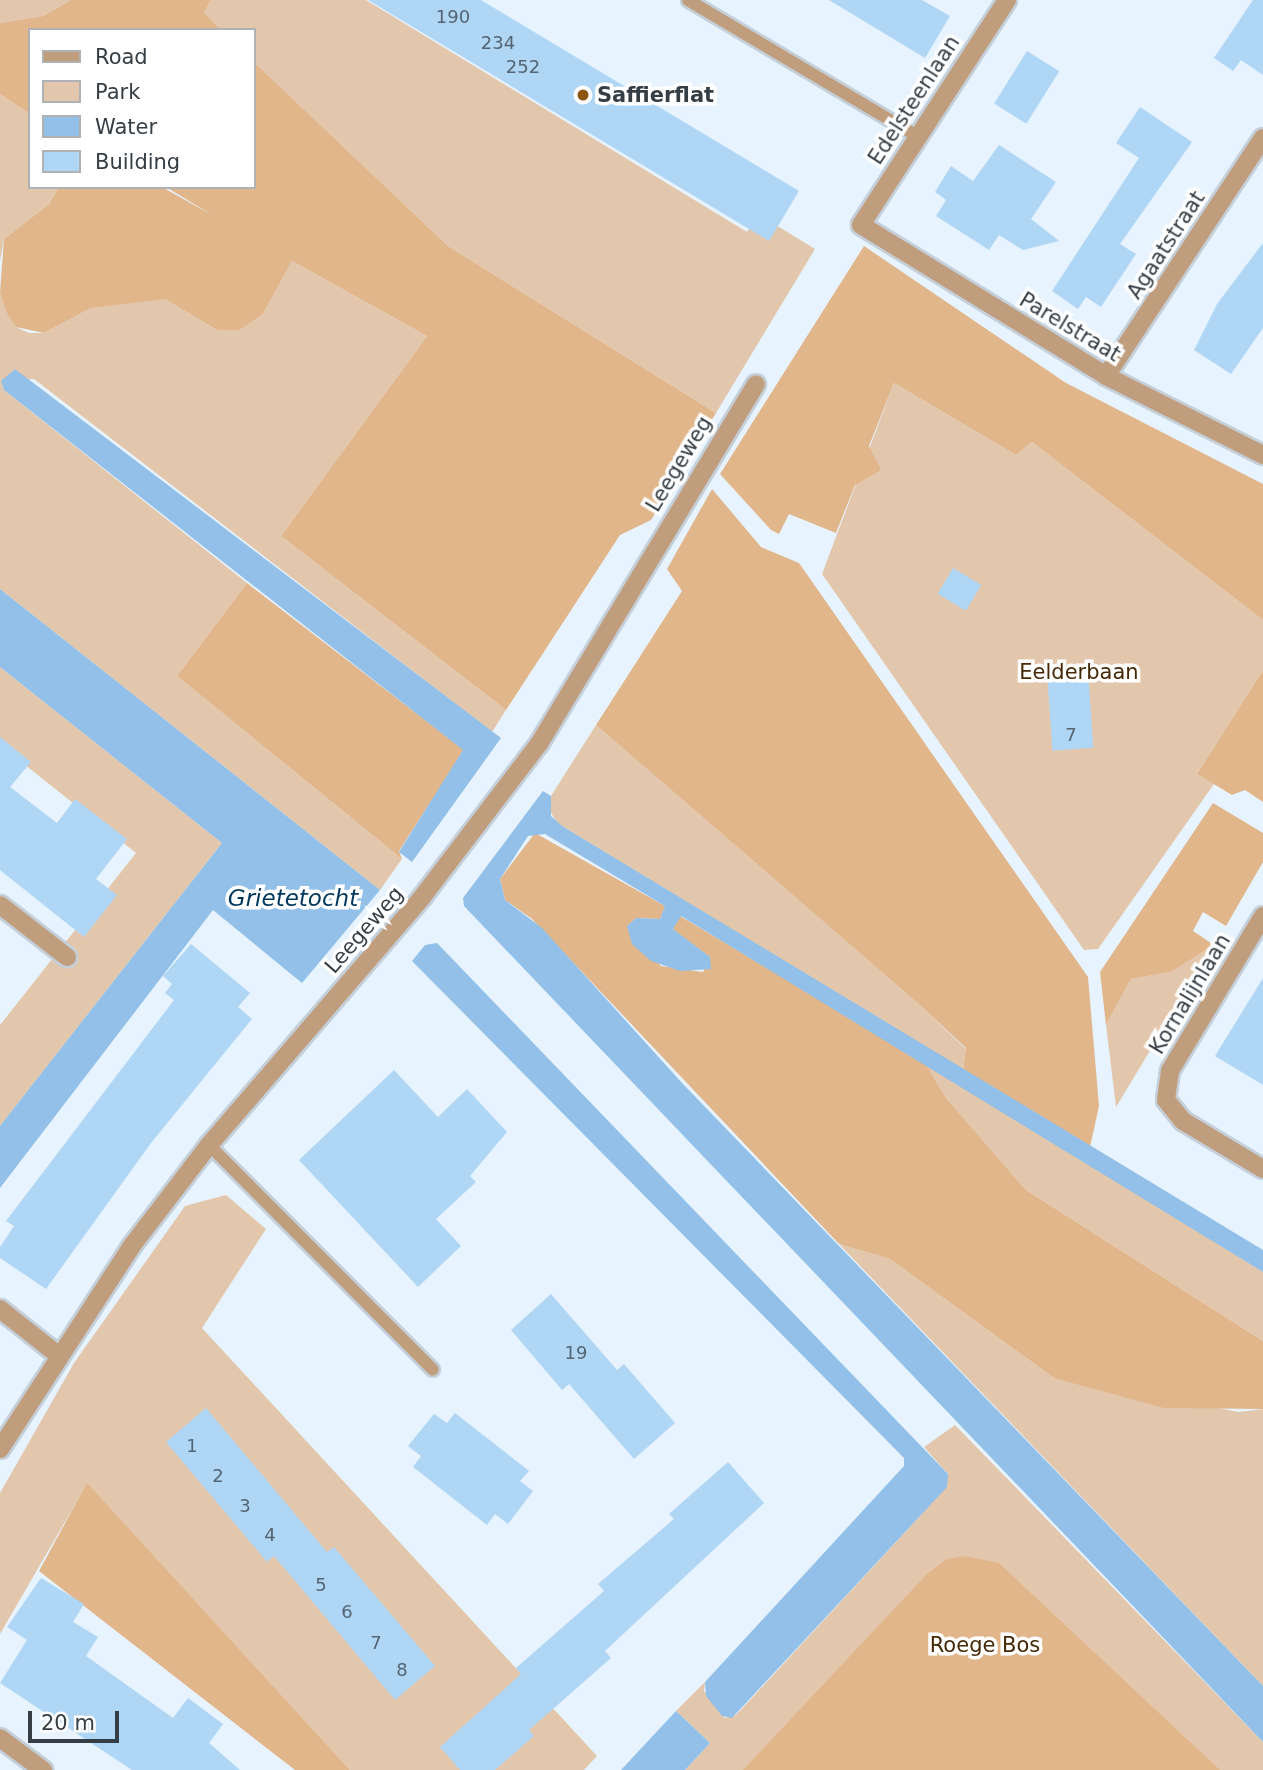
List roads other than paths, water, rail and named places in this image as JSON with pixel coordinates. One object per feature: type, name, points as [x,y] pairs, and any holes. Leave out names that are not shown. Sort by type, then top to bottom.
[{"type":"street","name":"Edelsteenlaan","points":[[861,225],[1007,0]]},
{"type":"street","name":"Agaatstraat","points":[[1107,376],[1263,138]]},
{"type":"street","name":"Parelstraat","points":[[861,225],[1107,376],[1263,456]]},
{"type":"street","name":"Leegeweg","points":[[0,1449],[58,1355],[209,1145],[423,896],[540,744],[756,384]]},
{"type":"street","points":[[0,905],[67,957]]},
{"type":"street","name":"Kornalijnlaan","points":[[1263,916],[1170,1071],[1166,1100],[1183,1121],[1263,1169]]},
{"type":"street","points":[[0,1309],[58,1355]]},
{"type":"street","points":[[0,1738],[43,1770]]},
{"type":"lane","points":[[688,0],[917,136]]},
{"type":"lane","points":[[209,1145],[433,1370]]},
{"type":"water","points":[[15,369],[501,738],[412,862],[399,852],[463,750],[4,390],[1,381]]},
{"type":"water","name":"Grietetocht","points":[[0,589],[380,890],[302,983],[213,910],[0,1188],[0,1126],[222,843],[0,667]]},
{"type":"water","points":[[543,791],[551,796],[551,816],[562,826],[1263,1250],[1263,1272],[681,916],[673,929],[710,957],[711,969],[680,971],[651,961],[632,944],[627,926],[636,918],[660,919],[665,906],[545,834],[528,836],[500,879],[505,900],[542,928],[682,1083],[1263,1686],[1263,1742],[464,906],[463,898]]},
{"type":"water","points":[[437,943],[948,1474],[947,1487],[732,1718],[722,1716],[706,1696],[705,1682],[904,1466],[904,1458],[412,961],[425,945]]},
{"type":"water","points":[[676,1711],[710,1743],[685,1770],[621,1770]]},
{"type":"place","name":"Saffierflat","points":[[583,95]]},
{"type":"park label","name":"Eelderbaan","points":[[1079,672]]},
{"type":"park label","name":"Roege Bos","points":[[985,1645]]}]
